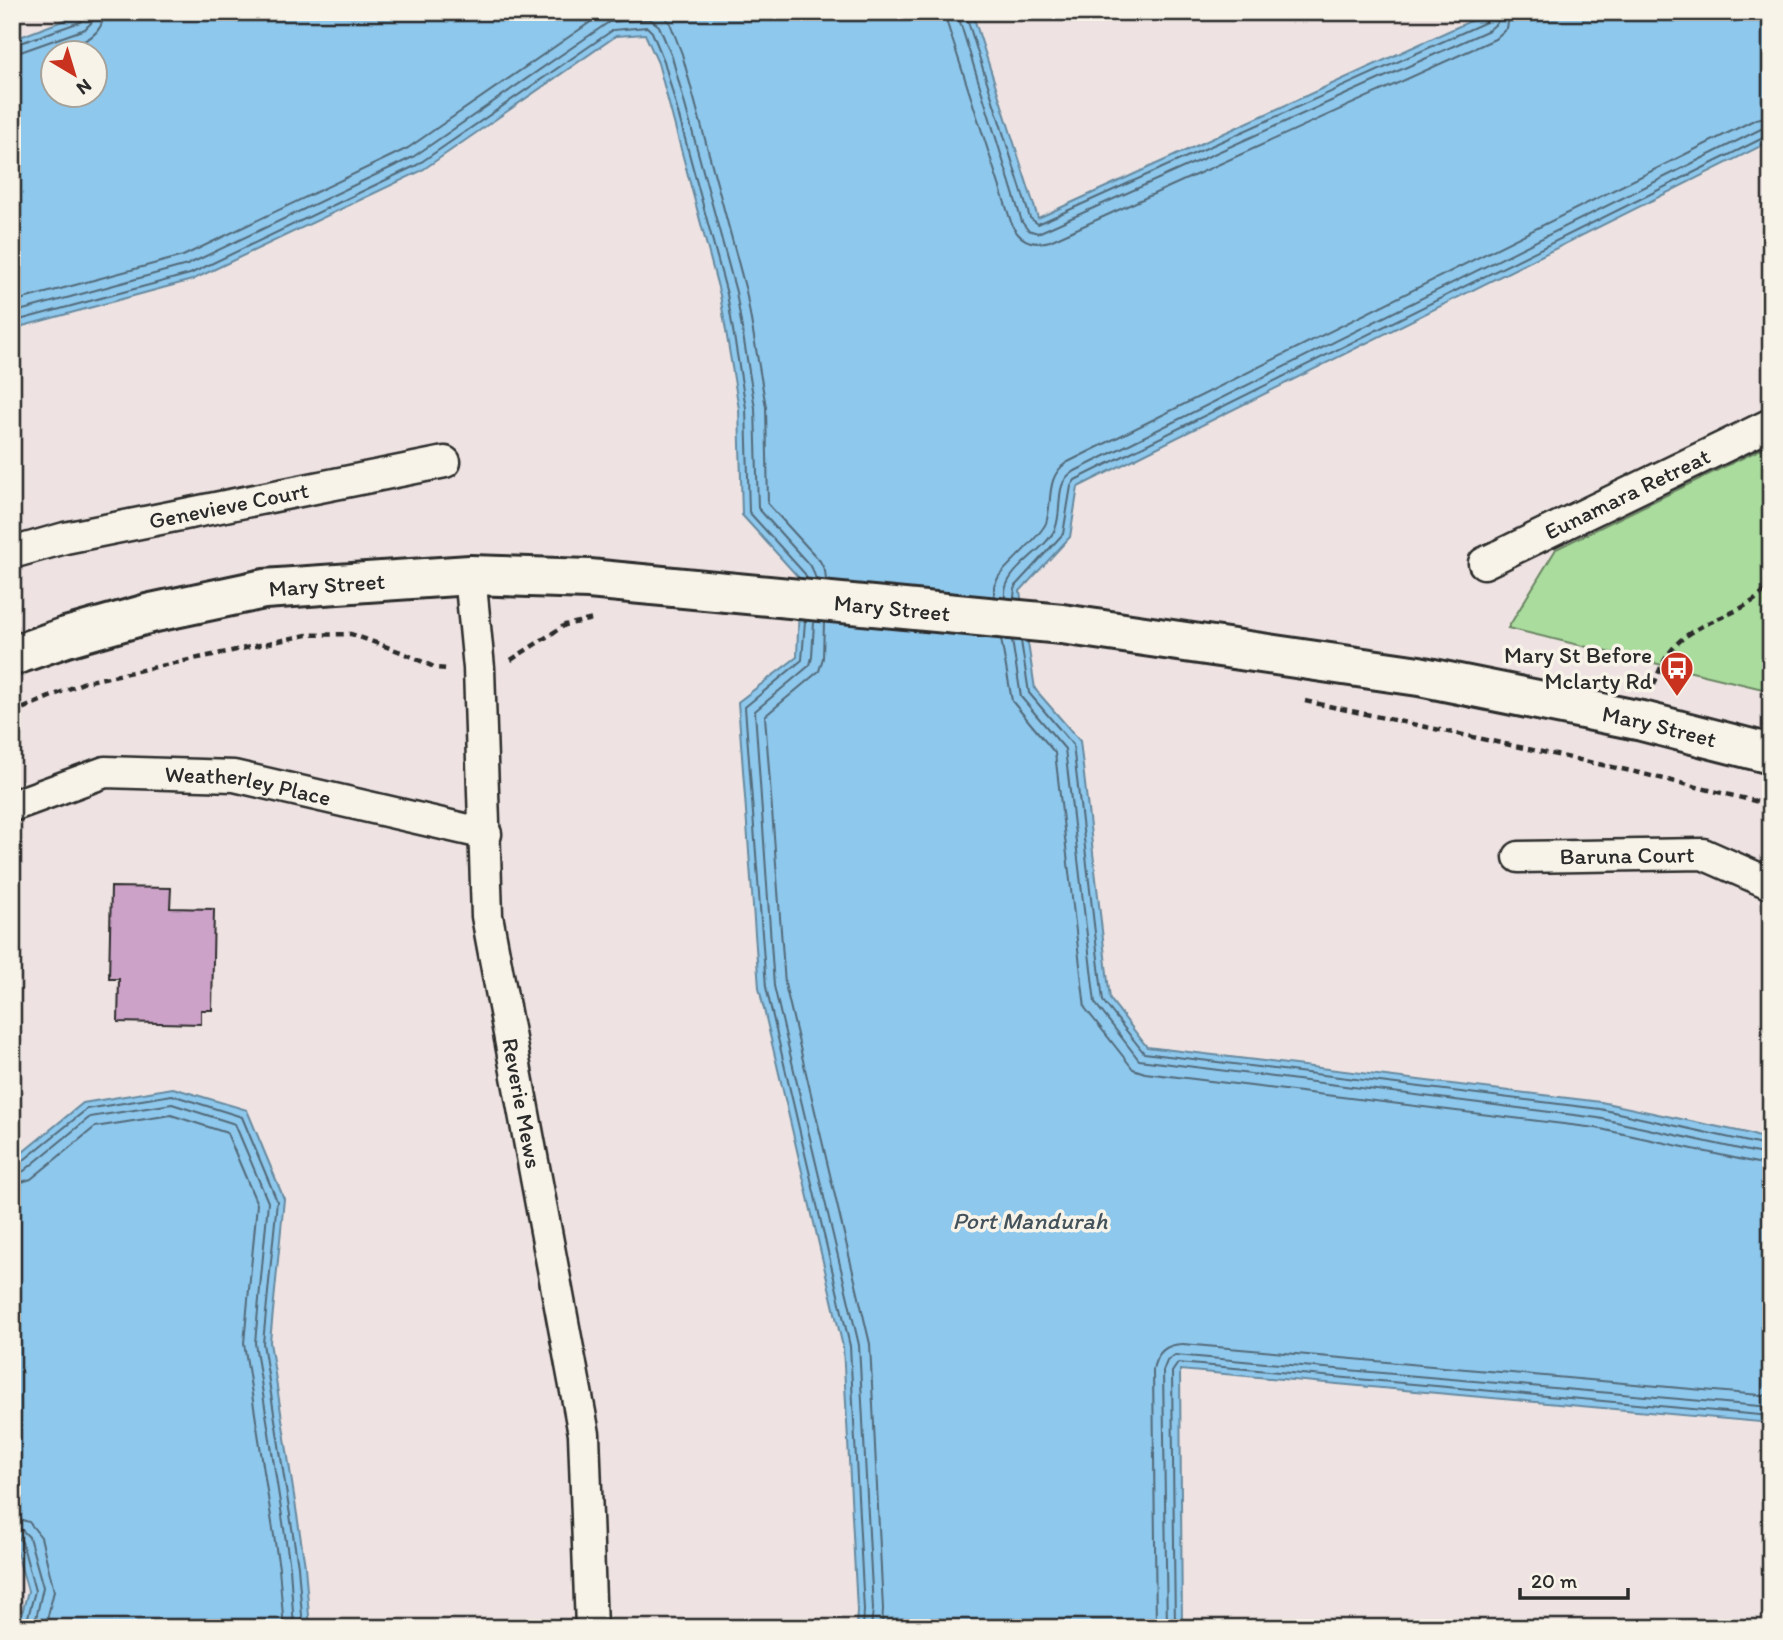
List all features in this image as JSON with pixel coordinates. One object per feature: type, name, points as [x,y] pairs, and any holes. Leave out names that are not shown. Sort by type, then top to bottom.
[{"type":"street","name":"Eunamara Retreat","points":[[1484,563],[1771,424]]},
{"type":"street","name":"Genevieve Court","points":[[12,553],[65,538],[445,461]]},
{"type":"street","name":"Mary Street","points":[[12,656],[66,637],[151,613],[264,589],[470,575],[589,579],[1062,624],[1419,676],[1642,721],[1771,754]]},
{"type":"street","name":"Reverie Mews","points":[[470,575],[479,668],[487,916],[584,1434],[591,1628]]},
{"type":"street","name":"Weatherley Place","points":[[12,806],[105,772],[234,776],[485,834]]},
{"type":"street","name":"Baruna Court","points":[[1519,857],[1703,853],[1771,884]]},
{"type":"path","points":[[1631,771],[1642,721],[1662,662],[1683,639],[1745,608],[1771,584]]},
{"type":"path","points":[[12,713],[85,682],[307,635],[351,634],[436,668],[496,667],[522,655],[565,625],[606,617]]},
{"type":"path","points":[[1303,700],[1631,771],[1771,805]]},
{"type":"green space","points":[[1771,444],[1771,691],[1508,628],[1556,549]]},
{"type":"water","name":"Port Mandurah","points":[[86,12],[972,12],[1038,218],[1490,12],[1771,12],[1771,141],[1078,487],[1070,537],[1020,591],[1035,689],[1080,741],[1110,999],[1147,1047],[1601,1102],[1747,1133],[1771,1141],[1771,1423],[1180,1370],[1182,1628],[856,1628],[843,1347],[759,988],[738,702],[797,657],[800,579],[742,515],[739,409],[720,295],[658,63],[645,34],[616,36],[421,171],[192,280],[12,329],[12,40]]},
{"type":"water","points":[[173,1088],[247,1110],[284,1199],[270,1342],[305,1566],[310,1628],[18,1628],[28,1591],[12,1536],[12,1161],[83,1103]]},
{"type":"building","points":[[111,887],[171,888],[170,908],[214,909],[212,1010],[201,1010],[201,1024],[118,1022],[119,979],[109,979]]},
{"type":"place","name":"Mary St Before Mclarty Rd","points":[[1677,698]]}]
